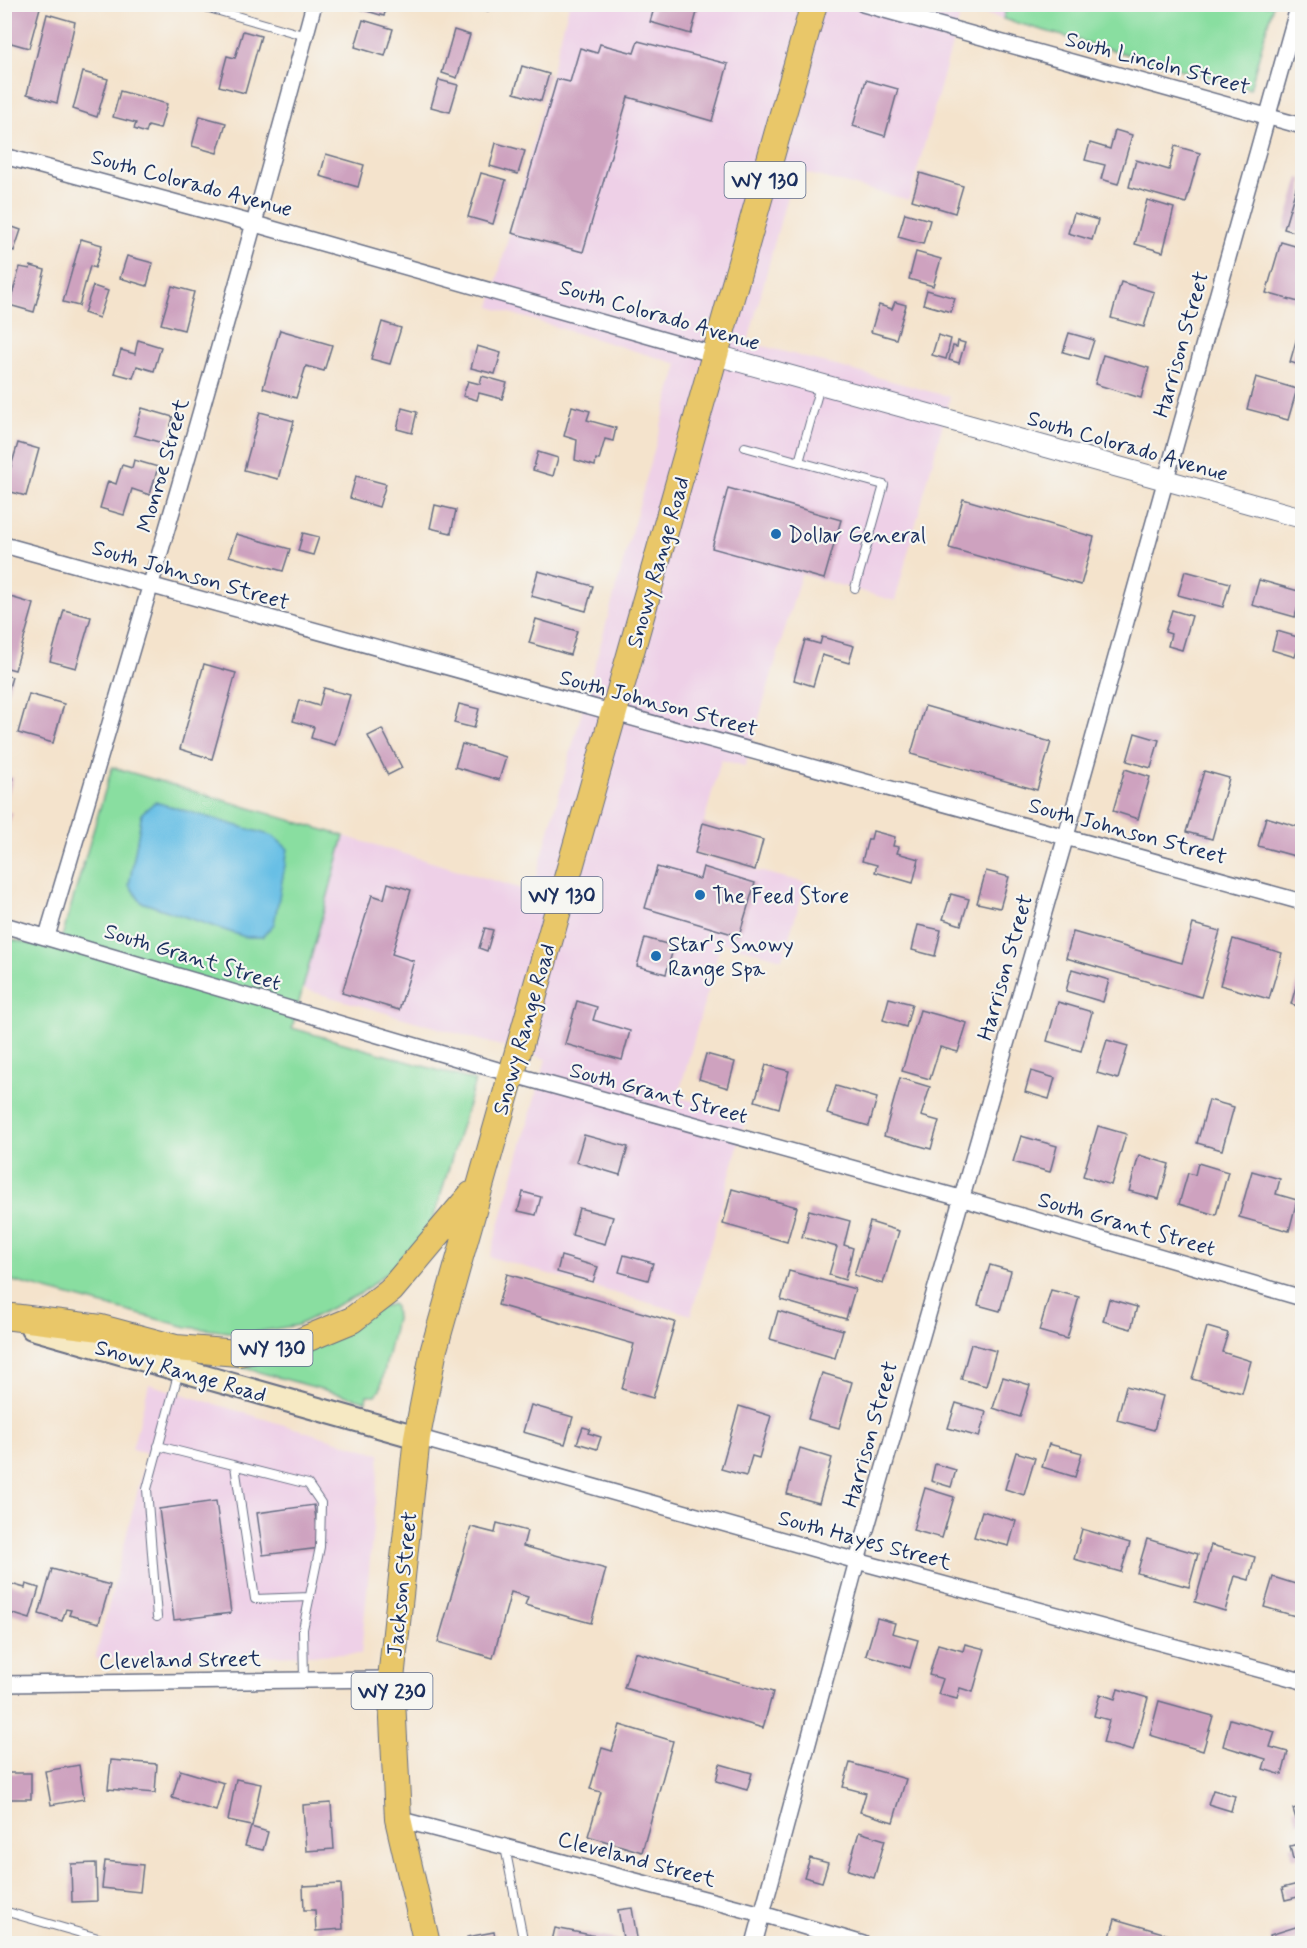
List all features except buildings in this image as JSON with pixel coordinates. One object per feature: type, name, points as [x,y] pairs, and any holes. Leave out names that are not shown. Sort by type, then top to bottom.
[{"type":"main road","name":"Snowy Range Road","points":[[4,1318],[417,1437],[434,1349],[479,1185],[814,4]]},
{"type":"main road","name":"WY 130","points":[[4,1318],[102,1328],[176,1348],[238,1353],[294,1344],[352,1320],[391,1290],[479,1185]]},
{"type":"main road","name":"Jackson Street","points":[[417,1437],[391,1679],[398,1819],[427,1944]]},
{"type":"street","name":"Monroe Street","points":[[47,936],[151,587],[255,224],[314,4]]},
{"type":"street","name":"South Lincoln Street","points":[[863,4],[1302,126]]},
{"type":"street","name":"Harrison Street","points":[[754,1944],[857,1561],[1066,836],[1164,480],[1270,116],[1299,4]]},
{"type":"street","name":"South Colorado Avenue","points":[[4,156],[255,224],[1302,518]]},
{"type":"street","name":"South Johnson Street","points":[[4,545],[1302,902]]},
{"type":"street","name":"South Grant Street","points":[[4,925],[511,1074],[960,1198],[1302,1298]]},
{"type":"street","name":"South Hayes Street","points":[[417,1437],[857,1561],[1302,1681]]},
{"type":"street","name":"Cleveland Street","points":[[4,1684],[391,1679]]},
{"type":"street","name":"Cleveland Street","points":[[398,1819],[762,1914],[863,1944]]},
{"type":"lane","points":[[195,4],[306,36]]},
{"type":"lane","points":[[799,462],[820,384]]},
{"type":"lane","points":[[744,447],[884,485],[855,588]]},
{"type":"lane","points":[[157,1617],[147,1489],[179,1370]]},
{"type":"lane","points":[[158,1446],[308,1484],[321,1503],[320,1547],[303,1629],[304,1680]]},
{"type":"lane","points":[[235,1466],[255,1599],[310,1597]]},
{"type":"lane","points":[[505,1847],[524,1944]]},
{"type":"lane","points":[[4,1911],[119,1944]]},
{"type":"shaded area","points":[[569,5],[1007,5],[1003,19],[962,8],[909,200],[794,170],[748,342],[950,397],[895,601],[801,574],[745,766],[721,760],[695,855],[806,883],[782,959],[721,942],[678,1097],[746,1117],[691,1315],[490,1257],[546,1059],[303,989],[344,836],[532,892],[678,364],[490,307]]},
{"type":"shaded area","points":[[149,1384],[380,1454],[361,1654],[95,1659],[147,1454],[132,1449]]},
{"type":"green space","points":[[1007,4],[1273,5],[1250,89],[1003,19]]},
{"type":"green space","points":[[112,767],[344,836],[292,1028],[475,1081],[431,1227],[412,1253],[361,1293],[298,1325],[245,1334],[187,1327],[5,1279],[4,938],[58,950]]},
{"type":"green space","points":[[392,1304],[395,1307],[396,1319],[380,1390],[376,1395],[367,1395],[366,1401],[225,1363]]},
{"type":"water","points":[[155,802],[273,836],[288,849],[274,924],[262,937],[245,937],[141,902],[129,885],[142,813]]},
{"type":"place","name":"Dollar General","points":[[776,534]]},
{"type":"place","name":"The Feed Store","points":[[700,895]]},
{"type":"place","name":"Star's Snowy Range Spa","points":[[656,956]]}]
